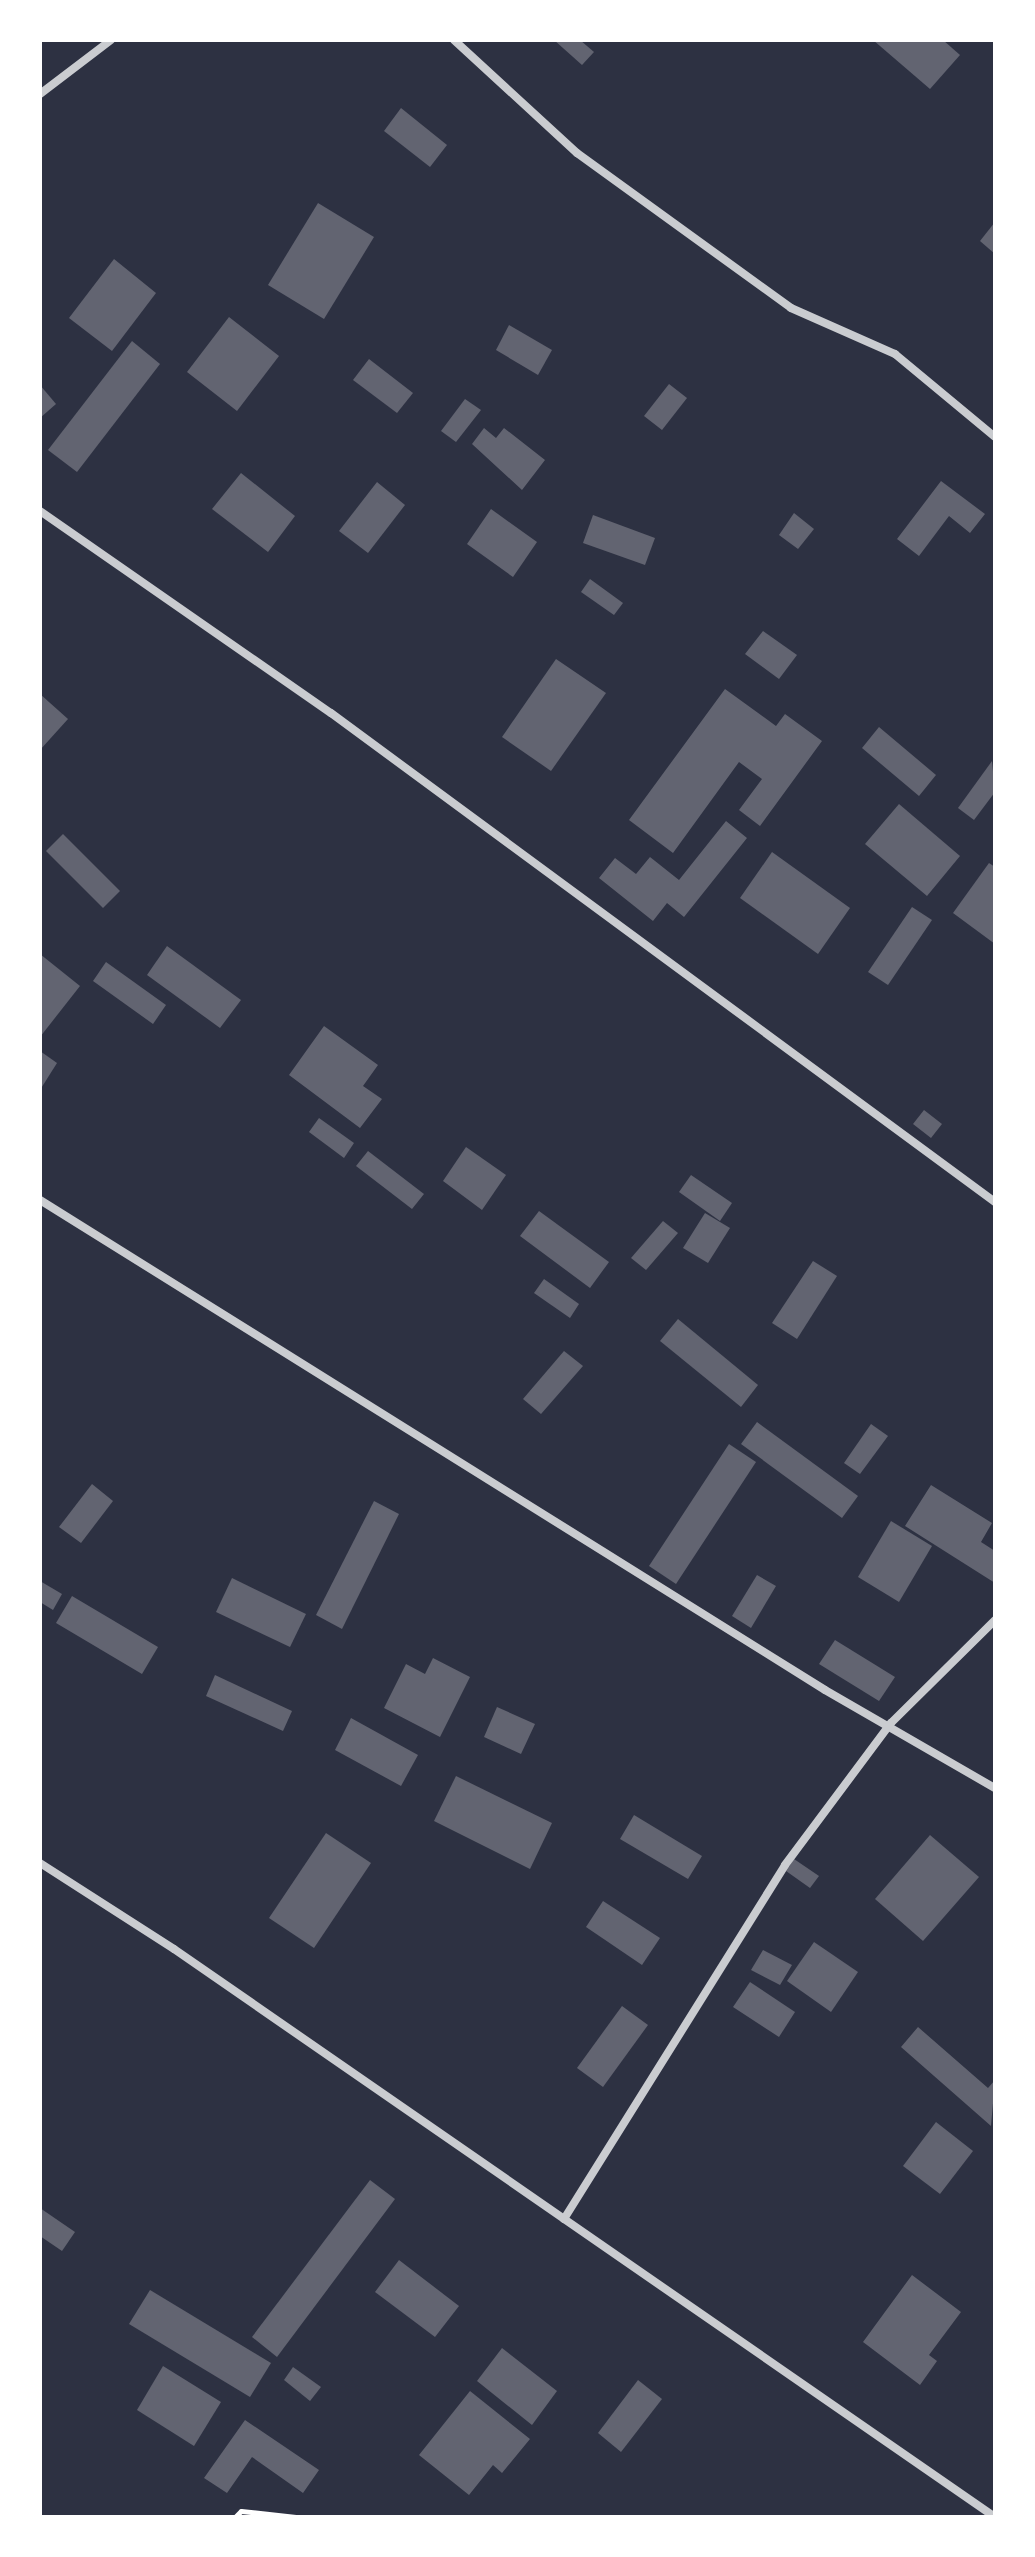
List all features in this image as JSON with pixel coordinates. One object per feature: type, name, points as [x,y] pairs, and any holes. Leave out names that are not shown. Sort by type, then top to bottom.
[{"type":"street","points":[[40,94],[111,40]]},
{"type":"street","points":[[454,40],[577,153],[791,308],[895,354],[995,437]]},
{"type":"street","points":[[40,511],[331,713],[995,1202]]},
{"type":"street","points":[[40,1200],[784,1666],[891,1723],[995,1788]]},
{"type":"street","points":[[564,2219],[785,1865],[891,1723],[995,1620]]},
{"type":"street","points":[[40,1863],[995,2517]]},
{"type":"path","points":[[235,2517],[241,2511],[296,2517]]},
{"type":"building","points":[[554,40],[580,40],[594,52],[582,65]]},
{"type":"building","points":[[873,40],[943,40],[960,55],[930,89]]},
{"type":"building","points":[[401,108],[447,145],[430,167],[384,131]]},
{"type":"building","points":[[318,203],[374,237],[324,319],[268,285]]},
{"type":"building","points":[[995,222],[995,254],[980,241]]},
{"type":"building","points":[[114,259],[156,293],[112,351],[69,318]]},
{"type":"building","points":[[229,317],[279,356],[237,411],[187,372]]},
{"type":"building","points":[[509,325],[552,350],[538,375],[496,350]]},
{"type":"building","points":[[132,341],[160,364],[77,472],[48,450]]},
{"type":"building","points":[[369,359],[413,393],[397,413],[353,380]]},
{"type":"building","points":[[669,384],[687,398],[662,430],[644,416]]},
{"type":"building","points":[[40,385],[56,404],[40,418]]},
{"type":"building","points":[[465,399],[481,410],[456,442],[441,431]]},
{"type":"building","points":[[484,428],[496,438],[504,428],[545,460],[522,490],[472,444]]},
{"type":"building","points":[[241,473],[295,516],[268,552],[212,509]]},
{"type":"building","points":[[941,481],[985,514],[970,533],[949,516],[919,556],[897,539]]},
{"type":"building","points":[[377,482],[405,505],[368,553],[339,531]]},
{"type":"building","points":[[491,509],[537,542],[513,577],[467,544]]},
{"type":"building","points":[[794,513],[814,529],[798,549],[779,535]]},
{"type":"building","points":[[593,515],[655,538],[645,565],[583,543]]},
{"type":"building","points":[[590,579],[623,603],[614,615],[581,592]]},
{"type":"building","points":[[763,631],[797,655],[779,679],[745,654]]},
{"type":"building","points":[[556,659],[606,693],[551,771],[502,737]]},
{"type":"building","points":[[725,689],[776,726],[785,714],[822,741],[760,826],[739,810],[762,779],[739,762],[673,853],[629,820]]},
{"type":"building","points":[[40,694],[68,719],[40,750]]},
{"type":"building","points":[[879,727],[936,775],[919,796],[862,748]]},
{"type":"building","points":[[992,761],[995,792],[974,820],[958,808]]},
{"type":"building","points":[[899,804],[960,856],[927,896],[865,844]]},
{"type":"building","points":[[726,821],[747,838],[684,917],[667,903],[653,921],[599,878],[615,858],[636,874],[650,857],[679,880]]},
{"type":"building","points":[[63,834],[120,891],[103,908],[46,851]]},
{"type":"building","points":[[772,852],[850,908],[818,954],[740,898]]},
{"type":"building","points":[[989,863],[995,867],[995,944],[953,913]]},
{"type":"building","points":[[912,907],[932,920],[888,985],[868,972]]},
{"type":"building","points":[[167,946],[241,1000],[220,1028],[147,975]]},
{"type":"building","points":[[40,954],[80,986],[40,1037]]},
{"type":"building","points":[[106,962],[166,1005],[153,1024],[93,981]]},
{"type":"building","points":[[324,1026],[378,1065],[363,1086],[382,1099],[360,1128],[289,1075]]},
{"type":"building","points":[[40,1051],[57,1063],[40,1090]]},
{"type":"building","points":[[924,1110],[942,1124],[931,1138],[913,1124]]},
{"type":"building","points":[[319,1118],[354,1143],[344,1158],[309,1132]]},
{"type":"building","points":[[466,1147],[506,1175],[482,1210],[443,1181]]},
{"type":"building","points":[[368,1151],[424,1194],[412,1209],[356,1166]]},
{"type":"building","points":[[691,1175],[732,1203],[720,1221],[679,1192]]},
{"type":"building","points":[[539,1211],[609,1262],[590,1288],[520,1236]]},
{"type":"building","points":[[705,1213],[730,1228],[708,1263],[683,1248]]},
{"type":"building","points":[[663,1221],[678,1233],[646,1270],[631,1258]]},
{"type":"building","points":[[813,1261],[837,1276],[797,1339],[772,1323]]},
{"type":"building","points":[[544,1279],[579,1304],[570,1318],[534,1293]]},
{"type":"building","points":[[678,1319],[758,1385],[741,1407],[660,1341]]},
{"type":"building","points":[[564,1351],[583,1366],[541,1414],[523,1399]]},
{"type":"building","points":[[757,1422],[858,1496],[842,1518],[741,1444]]},
{"type":"building","points":[[871,1424],[888,1436],[860,1474],[844,1463]]},
{"type":"building","points":[[729,1444],[756,1462],[676,1584],[649,1566]]},
{"type":"building","points":[[92,1484],[113,1501],[81,1543],[59,1527]]},
{"type":"building","points":[[931,1485],[992,1523],[981,1542],[995,1551],[995,1583],[905,1526]]},
{"type":"building","points":[[374,1501],[399,1514],[342,1629],[316,1615]]},
{"type":"building","points":[[891,1521],[932,1546],[899,1602],[858,1577]]},
{"type":"building","points":[[757,1575],[776,1586],[751,1628],[732,1616]]},
{"type":"building","points":[[232,1578],[306,1614],[290,1647],[216,1612]]},
{"type":"building","points":[[40,1581],[62,1594],[53,1610],[40,1602]]},
{"type":"building","points":[[72,1596],[158,1647],[142,1674],[56,1623]]},
{"type":"building","points":[[835,1640],[895,1677],[879,1701],[819,1664]]},
{"type":"building","points":[[433,1658],[470,1677],[440,1737],[384,1708],[406,1664],[425,1674]]},
{"type":"building","points":[[215,1675],[292,1711],[283,1731],[206,1696]]},
{"type":"building","points":[[497,1707],[535,1724],[521,1754],[484,1737]]},
{"type":"building","points":[[351,1718],[418,1755],[401,1786],[335,1750]]},
{"type":"building","points":[[456,1776],[552,1823],[530,1869],[434,1821]]},
{"type":"building","points":[[634,1815],[702,1856],[688,1879],[620,1839]]},
{"type":"building","points":[[326,1833],[371,1863],[314,1948],[269,1918]]},
{"type":"building","points":[[930,1835],[979,1877],[923,1941],[875,1899]]},
{"type":"building","points":[[794,1859],[819,1876],[810,1888],[786,1871]]},
{"type":"building","points":[[603,1901],[660,1938],[642,1965],[586,1927]]},
{"type":"building","points":[[814,1942],[858,1972],[831,2012],[787,1981]]},
{"type":"building","points":[[763,1950],[792,1965],[780,1985],[751,1970]]},
{"type":"building","points":[[750,1982],[795,2012],[779,2037],[733,2007]]},
{"type":"building","points":[[622,2006],[648,2025],[603,2087],[577,2068]]},
{"type":"building","points":[[918,2027],[988,2088],[995,2080],[991,2126],[901,2047]]},
{"type":"building","points":[[936,2122],[973,2151],[940,2194],[903,2166]]},
{"type":"building","points":[[370,2180],[395,2199],[277,2357],[252,2337]]},
{"type":"building","points":[[40,2208],[75,2232],[62,2251],[40,2236]]},
{"type":"building","points":[[399,2260],[459,2306],[435,2337],[375,2292]]},
{"type":"building","points":[[912,2275],[961,2312],[929,2355],[937,2361],[920,2385],[863,2342]]},
{"type":"building","points":[[150,2290],[271,2363],[250,2397],[129,2324]]},
{"type":"building","points":[[502,2348],[557,2391],[532,2425],[477,2381]]},
{"type":"building","points":[[163,2366],[221,2402],[194,2446],[137,2410]]},
{"type":"building","points":[[293,2367],[321,2387],[310,2401],[284,2380]]},
{"type":"building","points":[[638,2380],[662,2399],[621,2452],[598,2433]]},
{"type":"building","points":[[470,2391],[530,2439],[502,2473],[493,2465],[469,2495],[419,2455]]},
{"type":"building","points":[[245,2420],[319,2470],[303,2493],[252,2457],[227,2493],[204,2478]]}]
